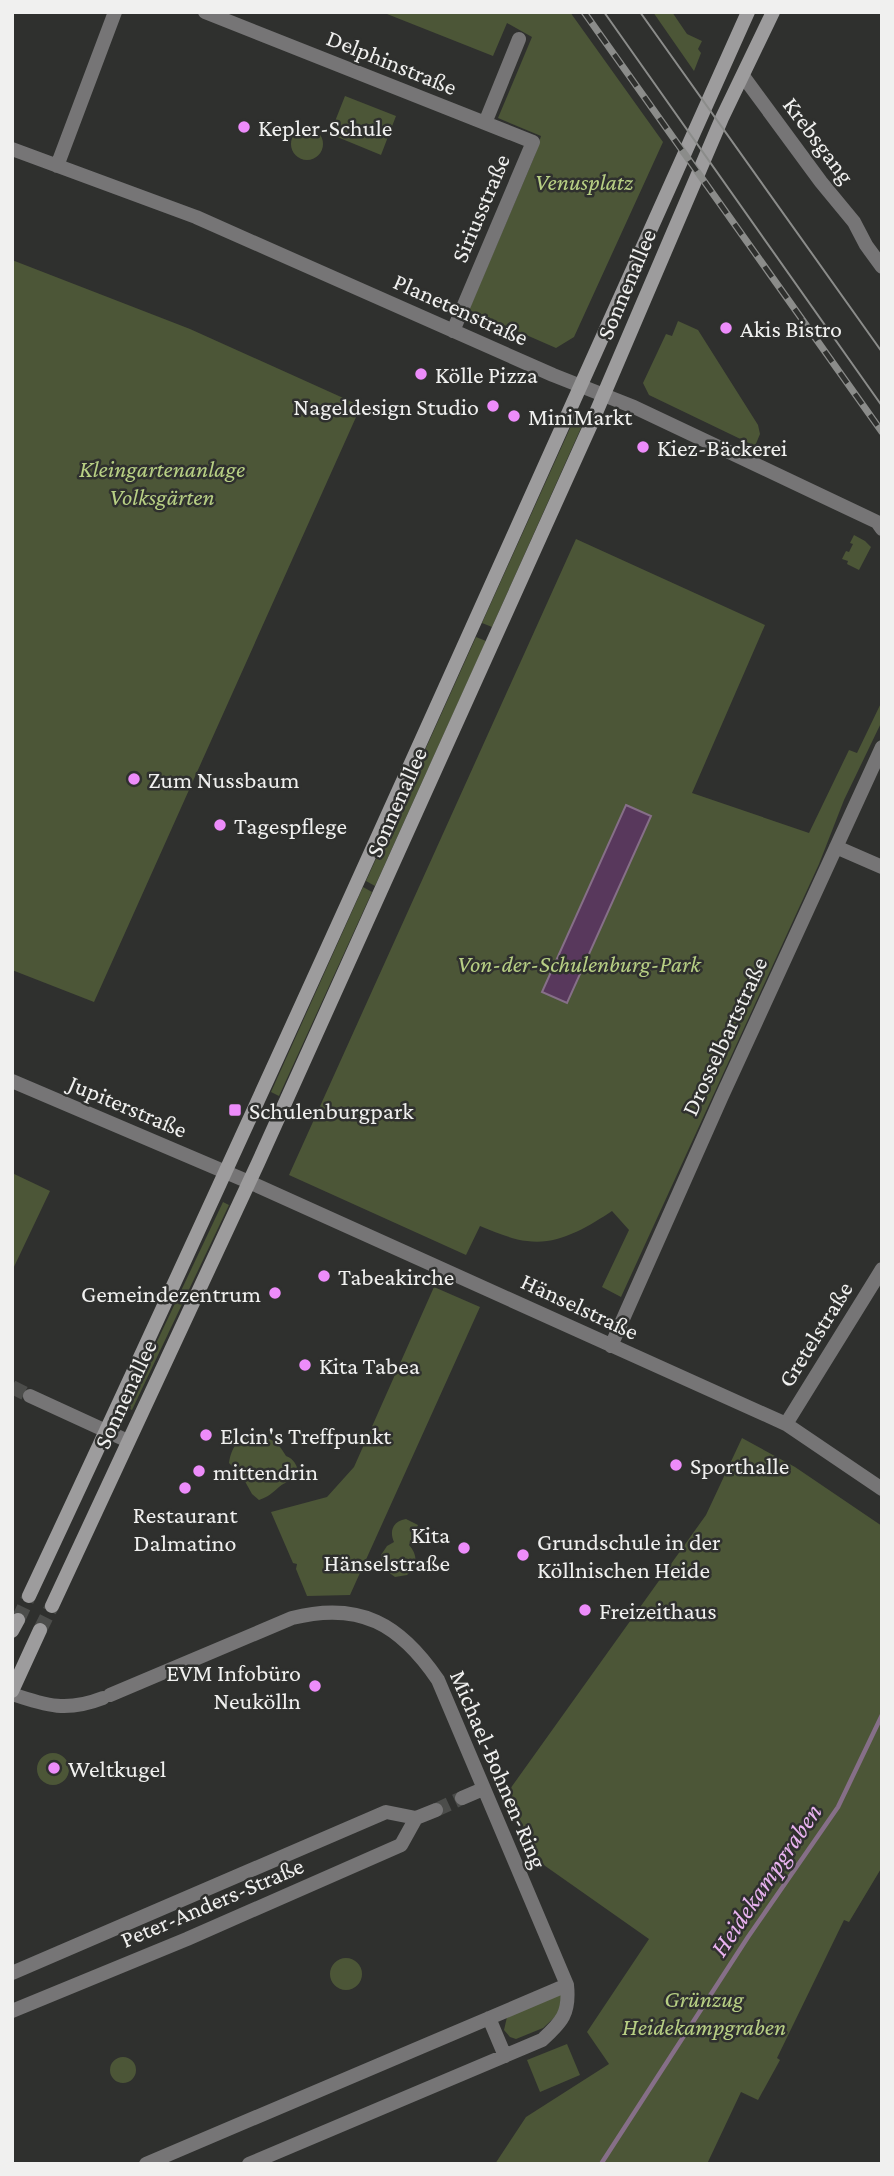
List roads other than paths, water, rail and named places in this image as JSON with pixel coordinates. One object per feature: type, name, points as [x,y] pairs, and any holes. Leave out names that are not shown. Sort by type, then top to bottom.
[{"type":"main road","name":"Sonnenallee","points":[[29,1595],[226,1172],[748,12]]},
{"type":"main road","name":"Sonnenallee","points":[[52,1606],[249,1182],[603,394],[717,129],[773,12]]},
{"type":"main road","points":[[12,1693],[40,1630]]},
{"type":"street","points":[[57,166],[115,12]]},
{"type":"street","name":"Delphinstraße","points":[[205,12],[533,142]]},
{"type":"street","points":[[485,123],[519,39]]},
{"type":"street","name":"Krebsgang","points":[[743,76],[854,222],[881,265]]},
{"type":"street","name":"Siriusstraße","points":[[453,331],[533,142]]},
{"type":"street","name":"Planetenstraße","points":[[12,149],[196,217],[453,331],[634,407],[877,522],[882,529]]},
{"type":"street","name":"Drosselbartstraße","points":[[611,1346],[882,747]]},
{"type":"street","points":[[835,847],[882,867]]},
{"type":"street","name":"Jupiterstraße","points":[[12,1081],[249,1182]]},
{"type":"street","name":"Hänselstraße","points":[[249,1182],[786,1424],[882,1489]]},
{"type":"street","name":"Gretelstraße","points":[[786,1424],[882,1269]]},
{"type":"street","points":[[30,1396],[128,1441]]},
{"type":"street","name":"Michael-Bohnen-Ring","points":[[12,1693],[54,1707],[85,1704],[292,1618],[314,1612],[335,1612],[370,1618],[403,1638],[421,1656],[438,1680],[567,1985]]},
{"type":"street","points":[[462,1798],[483,1789]]},
{"type":"street","name":"Peter-Anders-Straße","points":[[12,1973],[386,1812],[416,1818],[436,1810]]},
{"type":"street","name":"Peter-Anders-Straße","points":[[12,2011],[187,1939],[401,1845],[416,1818]]},
{"type":"street","points":[[146,2164],[567,1985],[569,2001],[560,2024],[542,2040],[248,2164]]},
{"type":"street","points":[[489,2018],[505,2056]]},
{"type":"waterway","name":"Heidekampgraben","points":[[601,2164],[748,1937],[838,1807],[882,1715]]},
{"type":"tunnel","points":[[12,1387],[30,1396]]},
{"type":"tunnel","points":[[18,1620],[29,1596]]},
{"type":"tunnel","points":[[40,1630],[52,1606]]},
{"type":"tunnel","points":[[436,1810],[462,1798]]},
{"type":"tram line","points":[[604,12],[882,406]]},
{"type":"tram line","points":[[640,12],[882,352]]},
{"type":"railway","points":[[584,12],[882,432]]},
{"type":"place","name":"Kepler-Schule","points":[[244,127]]},
{"type":"place","name":"Akis Bistro","points":[[726,328]]},
{"type":"place","name":"Kölle Pizza","points":[[421,374]]},
{"type":"place","name":"Nageldesign Studio","points":[[493,406]]},
{"type":"place","name":"MiniMarkt","points":[[514,416]]},
{"type":"place","name":"Kiez-Bäckerei","points":[[643,447]]},
{"type":"place","name":"Zum Nussbaum","points":[[134,779]]},
{"type":"place","name":"Tagespflege","points":[[220,825]]},
{"type":"place","name":"Schulenburgpark","points":[[235,1110]]},
{"type":"place","name":"Tabeakirche","points":[[324,1276]]},
{"type":"place","name":"Gemeindezentrum","points":[[275,1293]]},
{"type":"place","name":"Kita Tabea","points":[[305,1365]]},
{"type":"place","name":"Elcin's Treffpunkt","points":[[206,1435]]},
{"type":"place","name":"Sporthalle","points":[[676,1465]]},
{"type":"place","name":"mittendrin","points":[[199,1471]]},
{"type":"place","name":"Restaurant Dalmatino","points":[[185,1488]]},
{"type":"place","name":"Kita Hänselstraße","points":[[464,1548]]},
{"type":"place","name":"Grundschule in der Köllnischen Heide","points":[[523,1555]]},
{"type":"place","name":"Freizeithaus","points":[[585,1610]]},
{"type":"place","name":"EVM Infobüro Neukölln","points":[[315,1686]]},
{"type":"place","name":"Weltkugel","points":[[54,1768]]},
{"type":"park label","name":"Venusplatz","points":[[584,181]]},
{"type":"park label","name":"Kleingartenanlage Volksgärten","points":[[162,482]]},
{"type":"park label","name":"Von-der-Schulenburg-Park","points":[[579,963]]},
{"type":"park label","name":"Grünzug Heidekampgraben","points":[[704,2012]]}]
